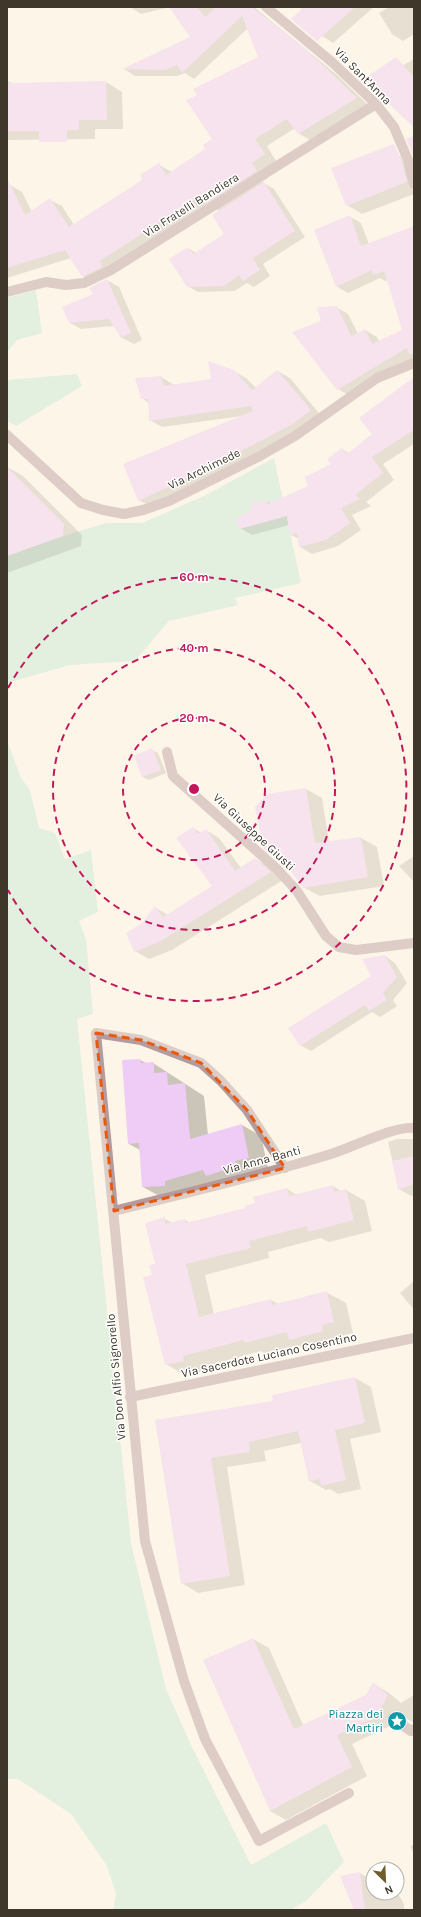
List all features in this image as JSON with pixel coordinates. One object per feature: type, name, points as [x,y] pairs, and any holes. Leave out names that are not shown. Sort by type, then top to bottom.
[{"type":"street","name":"Via Sant'Anna","points":[[266,7],[333,63],[376,104],[394,127],[411,159],[414,184]]},
{"type":"street","name":"Via Fratelli Bandiera","points":[[7,292],[46,282],[66,285],[84,283],[111,270],[376,104]]},
{"type":"street","name":"Via Archimede","points":[[7,435],[81,503],[103,510],[124,514],[143,510],[169,501],[260,456],[295,436],[377,378],[414,363]]},
{"type":"street","name":"Via Giuseppe Giusti","points":[[167,752],[173,776],[277,869],[297,891],[326,936],[339,947],[356,950],[414,943]]},
{"type":"street","name":"Via Don Alfio Signorello","points":[[285,1168],[247,1110],[201,1063],[141,1040],[96,1033],[145,1541],[184,1681],[205,1739],[259,1841],[349,1793]]},
{"type":"street","name":"Via Anna Banti","points":[[114,1211],[285,1168],[335,1153],[379,1136],[414,1128]]},
{"type":"street","name":"Via Sacerdote Luciano Cosentino","points":[[130,1397],[414,1338]]},
{"type":"street","points":[[392,1718],[411,1731],[414,1729]]},
{"type":"highlighted area","points":[[96,1033],[141,1040],[201,1063],[247,1110],[285,1168],[114,1211]]},
{"type":"green space","points":[[36,290],[42,333],[17,340],[7,352],[7,298]]},
{"type":"green space","points":[[77,374],[82,386],[16,426],[7,421],[7,380]]},
{"type":"green space","points":[[274,458],[301,583],[235,598],[238,605],[169,621],[135,661],[70,665],[7,683],[7,556],[63,536],[106,523],[142,523],[204,496]]},
{"type":"green space","points":[[7,740],[21,778],[30,790],[39,828],[55,833],[65,859],[91,850],[98,912],[79,921],[86,939],[93,1014],[77,1019],[131,1543],[166,1689],[191,1745],[251,1865],[326,1823],[344,1862],[305,1902],[290,1910],[113,1910],[116,1894],[107,1866],[71,1814],[18,1779],[7,1779]]},
{"type":"building","points":[[169,7],[197,7],[205,17],[216,7],[252,7],[307,50],[357,98],[298,134],[287,119],[255,139],[265,154],[252,163],[257,171],[205,204],[200,196],[100,261],[102,267],[82,277],[65,250],[7,268],[7,178],[25,215],[50,198],[69,227],[142,180],[140,175],[159,163],[166,175],[205,149],[203,145],[212,139],[186,100],[197,95],[193,89],[258,57],[242,16],[182,73],[177,65],[165,70],[122,69],[190,37]]},
{"type":"building","points":[[304,7],[355,7],[317,41],[291,19]]},
{"type":"building","points":[[396,57],[414,77],[414,128],[364,79]]},
{"type":"building","points":[[106,81],[107,120],[79,120],[79,130],[67,130],[67,142],[39,142],[39,131],[7,131],[7,83]]},
{"type":"building","points":[[414,136],[414,158],[406,139]]},
{"type":"building","points":[[394,144],[402,162],[407,182],[346,206],[331,168]]},
{"type":"building","points":[[264,182],[295,231],[253,258],[260,270],[243,281],[239,275],[224,286],[187,287],[169,259],[188,247],[193,254],[224,234],[212,215]]},
{"type":"building","points":[[350,215],[361,246],[414,226],[414,354],[409,354],[407,348],[337,390],[292,332],[321,321],[317,307],[337,306],[351,336],[365,329],[372,344],[402,330],[384,271],[373,275],[372,270],[336,287],[314,230]]},
{"type":"building","points":[[107,279],[131,333],[121,338],[109,319],[69,323],[62,307],[93,294],[89,288]]},
{"type":"building","points":[[208,361],[234,370],[252,390],[277,370],[311,410],[293,424],[199,473],[138,501],[123,464],[253,411],[251,406],[149,421],[148,399],[141,399],[135,378],[161,376],[164,386],[211,379]]},
{"type":"building","points":[[414,377],[414,430],[372,457],[383,473],[355,495],[360,499],[341,508],[350,523],[326,540],[299,547],[297,533],[290,536],[287,516],[239,529],[236,518],[252,511],[250,504],[267,500],[268,504],[308,486],[305,477],[331,464],[327,459],[342,448],[347,454],[372,434],[359,418]]},
{"type":"building","points":[[7,467],[64,524],[63,536],[7,556]]},
{"type":"building","points":[[152,748],[161,770],[142,777],[134,756]]},
{"type":"building","points":[[306,788],[315,843],[361,837],[368,877],[303,888],[285,863],[282,865],[263,848],[255,807],[267,794]]},
{"type":"building","points":[[193,827],[198,834],[206,829],[235,871],[255,858],[271,872],[159,942],[134,952],[126,933],[142,923],[155,906],[163,917],[212,886],[176,838]]},
{"type":"building","points":[[385,955],[397,977],[383,993],[387,1000],[369,1011],[365,1005],[300,1046],[288,1028],[371,976],[362,959]]},
{"type":"building","points":[[140,1059],[141,1063],[154,1062],[154,1073],[167,1072],[168,1085],[185,1083],[190,1139],[242,1124],[249,1158],[235,1161],[237,1166],[206,1176],[203,1170],[165,1181],[165,1186],[142,1187],[139,1143],[128,1144],[122,1060]]},
{"type":"building","points":[[414,1156],[414,1184],[398,1190],[392,1161]]},
{"type":"building","points":[[333,1185],[334,1192],[346,1189],[354,1220],[308,1232],[307,1226],[249,1241],[251,1248],[186,1264],[199,1317],[271,1299],[272,1305],[327,1291],[334,1322],[322,1325],[323,1331],[289,1340],[287,1332],[244,1343],[244,1340],[183,1356],[184,1361],[165,1365],[143,1277],[152,1275],[149,1265],[155,1264],[145,1223],[165,1217],[165,1224],[185,1219],[186,1223],[245,1208],[245,1206],[255,1203],[253,1197],[287,1188],[289,1196]]},
{"type":"building","points":[[355,1377],[365,1423],[335,1430],[346,1480],[321,1486],[320,1479],[309,1482],[298,1431],[249,1442],[250,1452],[211,1458],[230,1576],[181,1584],[155,1420],[273,1401],[272,1395]]},
{"type":"building","points":[[253,1638],[294,1729],[366,1695],[373,1682],[388,1695],[376,1717],[337,1735],[352,1767],[270,1811],[203,1660]]},
{"type":"building","points":[[360,1872],[365,1910],[354,1910],[340,1876]]},
{"type":"place","name":"Piazza dei Martiri","points":[[397,1721]]}]
